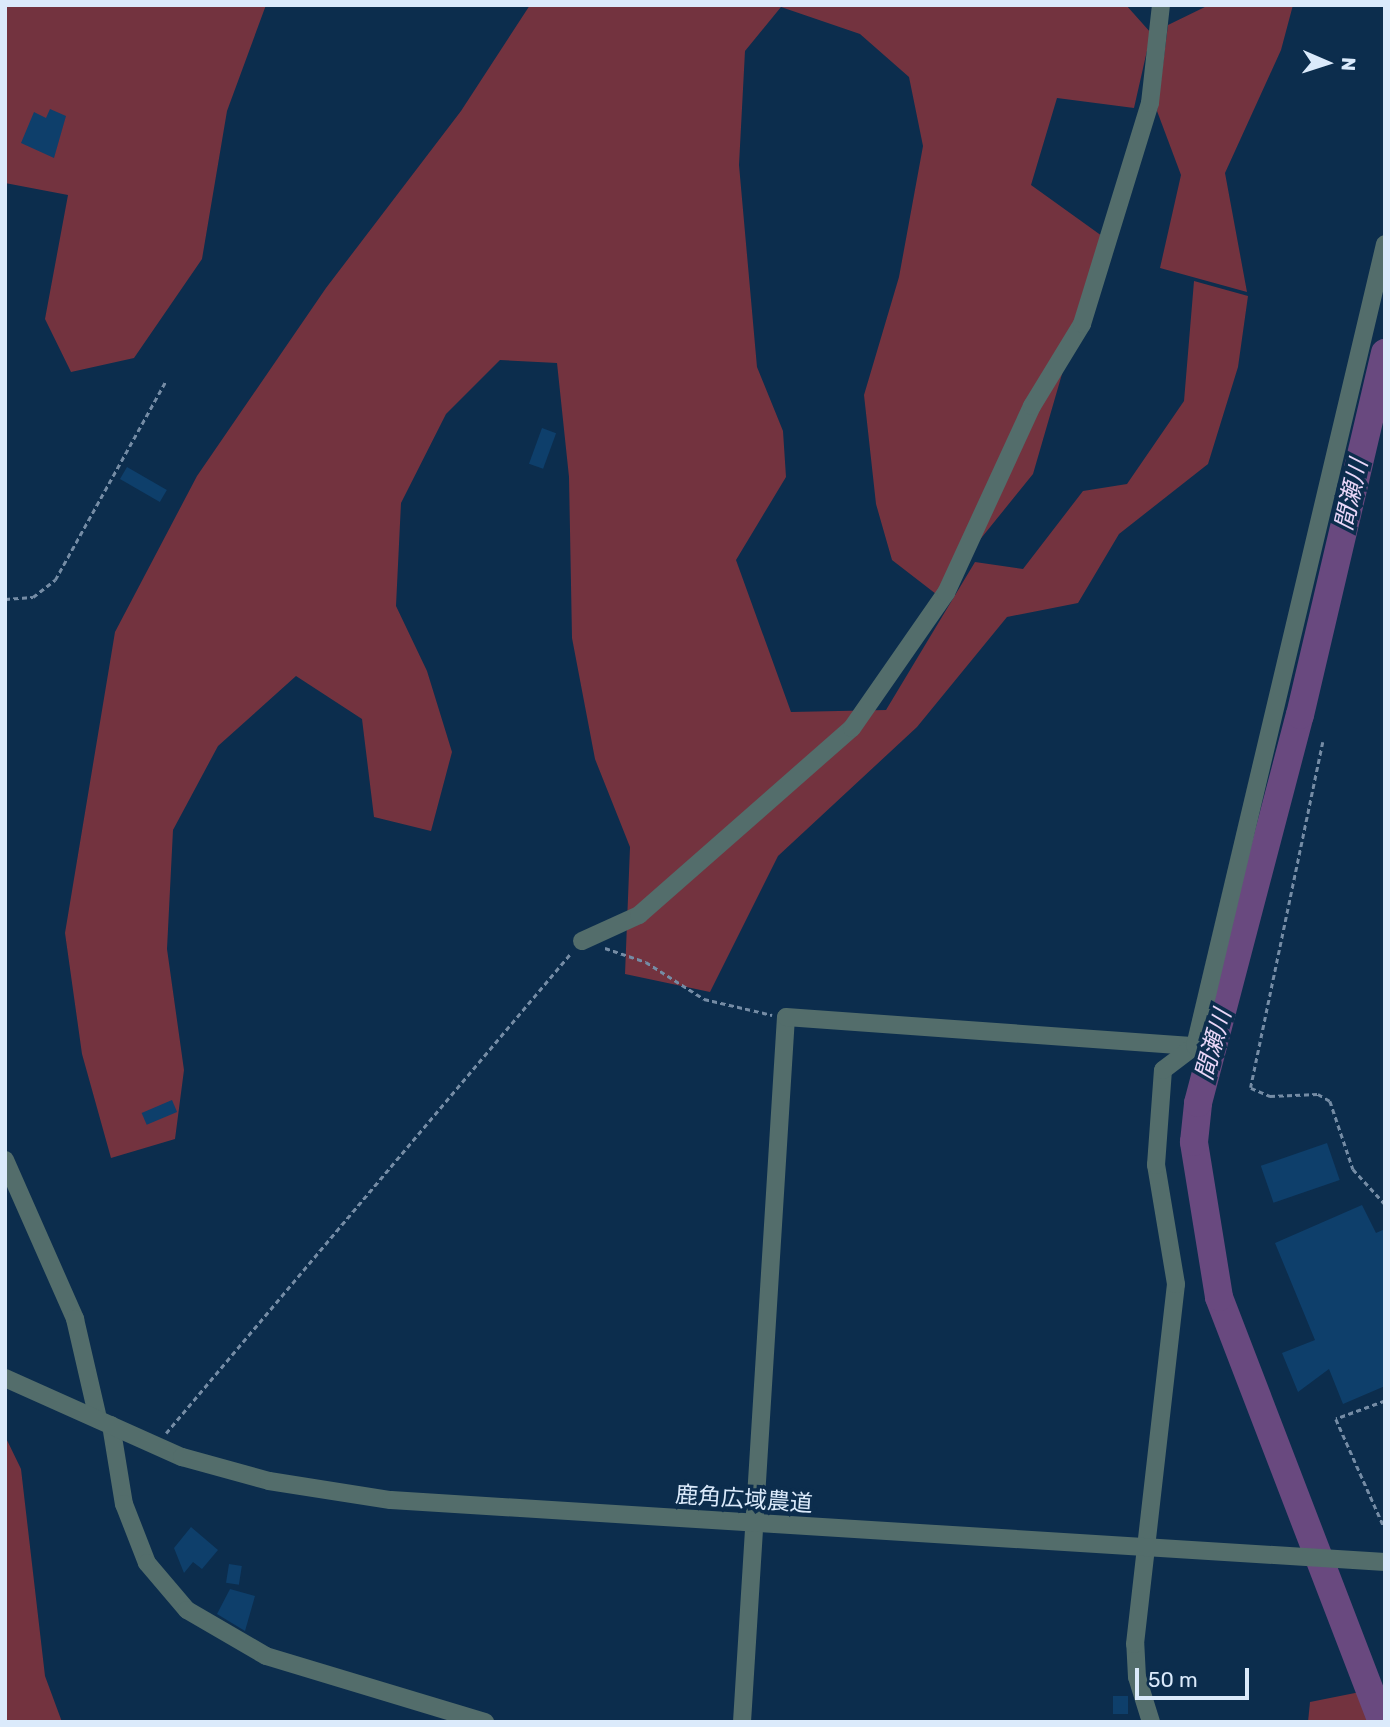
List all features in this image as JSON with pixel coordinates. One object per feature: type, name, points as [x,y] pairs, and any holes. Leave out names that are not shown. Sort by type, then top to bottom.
[{"type":"street","points":[[582,941],[639,915],[852,728],[946,593],[1032,406],[1083,324],[1150,103],[1161,5]]},
{"type":"street","points":[[1151,1722],[1137,1678],[1135,1644],[1148,1547],[1175,1284],[1156,1164],[1163,1070],[1195,1045],[1385,244]]},
{"type":"street","points":[[742,1722],[757,1525],[786,1017],[1195,1045]]},
{"type":"street","points":[[5,1160],[75,1319],[124,1504],[147,1563],[187,1610],[266,1656],[485,1722]]},
{"type":"street","name":"鹿角広域農道","points":[[5,1378],[155,1446],[269,1481],[390,1500],[757,1525],[1385,1562]]},
{"type":"path","points":[[5,599],[33,597],[55,580],[164,383]]},
{"type":"path","points":[[1323,742],[1251,1088],[1270,1096],[1318,1094],[1330,1101],[1353,1169],[1385,1205]]},
{"type":"path","points":[[155,1446],[582,941],[646,962],[704,999],[786,1017]]},
{"type":"path","points":[[1385,1401],[1336,1419],[1385,1529]]},
{"type":"shaded area","points":[[5,5],[266,5],[227,111],[202,259],[134,358],[71,372],[45,319],[68,195],[5,183]]},
{"type":"shaded area","points":[[530,5],[1126,5],[1151,33],[1134,108],[1057,98],[1031,185],[1102,236],[1033,474],[936,594],[892,560],[876,504],[864,395],[899,277],[923,146],[909,77],[860,34],[781,7],[745,51],[739,165],[757,367],[783,431],[786,477],[736,560],[791,712],[886,710],[975,562],[1023,569],[1083,491],[1127,484],[1184,401],[1194,281],[1248,296],[1238,367],[1208,464],[1119,534],[1078,603],[1007,617],[917,727],[778,856],[710,992],[625,974],[630,847],[595,759],[572,638],[569,477],[557,363],[500,360],[446,414],[401,503],[396,606],[427,671],[452,752],[431,831],[374,817],[362,719],[296,676],[218,746],[173,830],[167,949],[184,1070],[175,1139],[111,1158],[82,1054],[65,933],[115,632],[197,476],[326,288],[461,111]]},
{"type":"shaded area","points":[[1209,5],[1293,5],[1281,50],[1225,173],[1247,292],[1160,268],[1181,175],[1157,111],[1168,25]]},
{"type":"shaded area","points":[[5,1436],[21,1469],[45,1676],[62,1722],[5,1722]]},
{"type":"shaded area","points":[[1385,1687],[1385,1722],[1308,1722],[1310,1702]]},
{"type":"building","points":[[50,109],[66,116],[54,158],[21,143],[34,112],[46,118]]},
{"type":"building","points":[[542,428],[556,433],[543,469],[529,464]]},
{"type":"building","points":[[127,467],[167,490],[160,502],[120,479]]},
{"type":"building","points":[[172,1100],[177,1112],[147,1125],[142,1113]]},
{"type":"building","points":[[1327,1143],[1340,1180],[1274,1203],[1261,1166]]},
{"type":"building","points":[[1362,1205],[1376,1233],[1385,1229],[1385,1386],[1343,1404],[1329,1369],[1298,1392],[1282,1353],[1315,1340],[1275,1243]]},
{"type":"building","points":[[191,1527],[218,1550],[202,1569],[193,1562],[184,1573],[174,1548]]},
{"type":"building","points":[[229,1564],[242,1566],[239,1585],[226,1583]]},
{"type":"building","points":[[230,1589],[255,1596],[245,1631],[217,1614]]},
{"type":"building","points":[[1113,1696],[1128,1696],[1128,1714],[1113,1714]]},
{"type":"waterway","name":"間瀬川","points":[[1382,1722],[1219,1297],[1194,1142],[1198,1103],[1300,715],[1385,353]]}]
